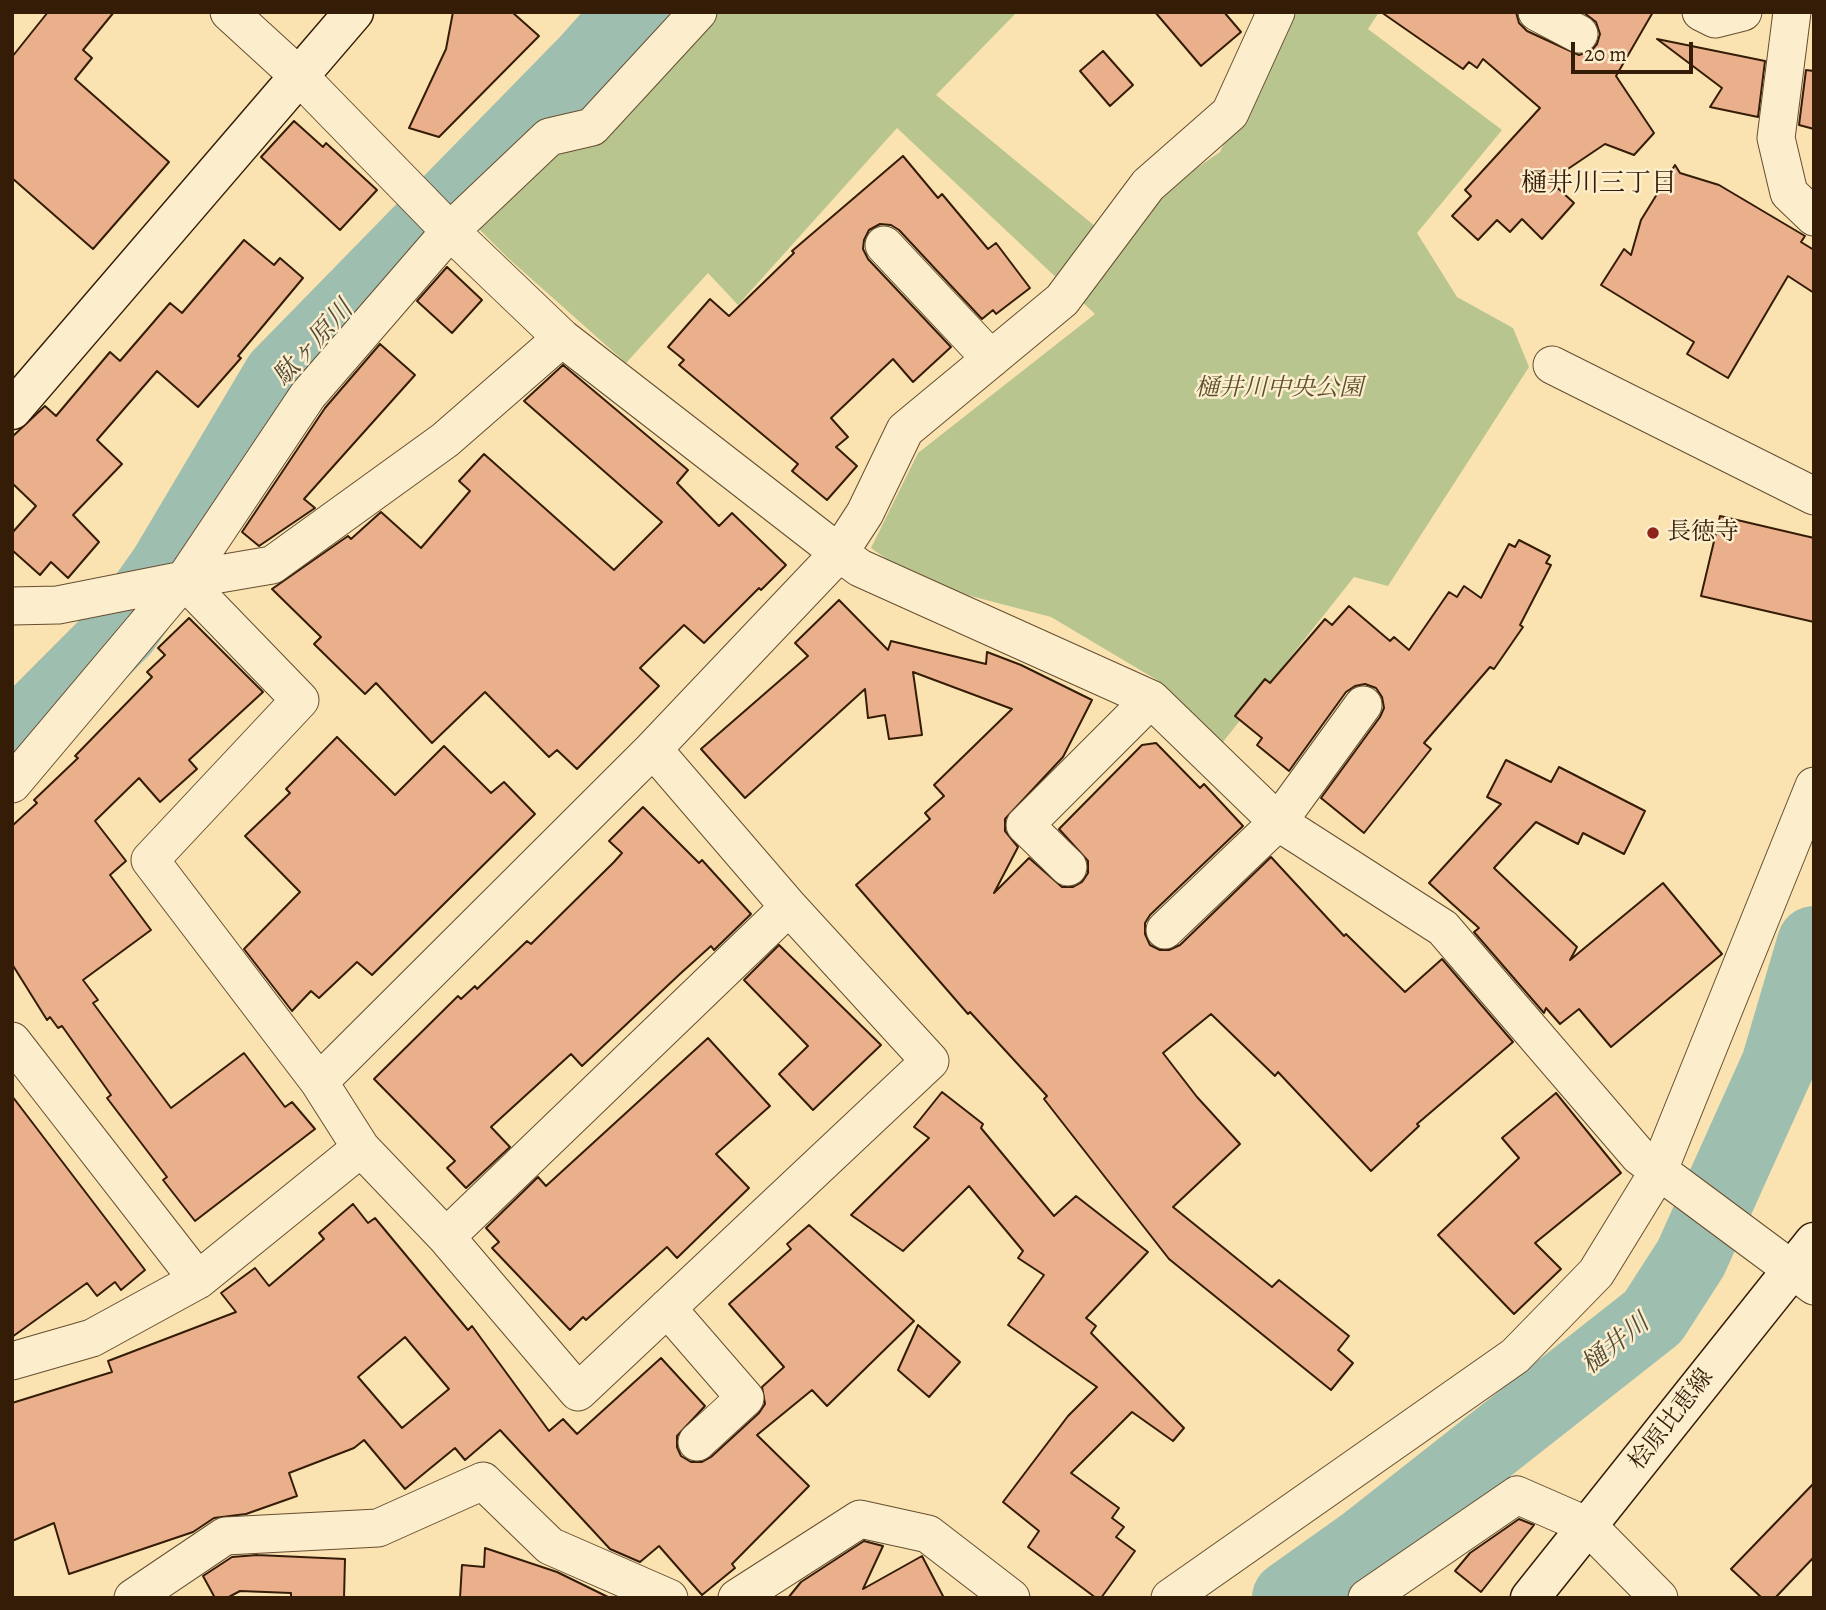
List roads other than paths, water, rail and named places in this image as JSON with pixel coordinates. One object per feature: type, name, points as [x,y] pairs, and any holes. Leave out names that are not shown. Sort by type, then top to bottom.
[{"type":"street","points":[[229,12],[300,77],[445,226],[562,338],[860,568],[1152,699],[1278,822],[1443,928],[1639,1156],[1745,1234],[1807,1265]]},
{"type":"street","points":[[12,410],[354,12]]},
{"type":"street","points":[[12,784],[174,583],[308,396],[445,226],[549,137],[592,127],[698,12]]},
{"type":"street","points":[[320,1082],[653,749],[839,554],[865,513],[905,430],[1062,300],[1147,185],[1230,113],[1276,12]]},
{"type":"street","points":[[1537,12],[1579,34]]},
{"type":"street","points":[[1701,12],[1715,19],[1743,12]]},
{"type":"street","points":[[1792,12],[1776,138],[1789,193],[1814,217]]},
{"type":"street","points":[[884,245],[991,359]]},
{"type":"street","points":[[12,607],[58,605],[272,565],[445,440],[562,338]]},
{"type":"street","points":[[1552,365],[1814,496]]},
{"type":"street","points":[[174,583],[300,700],[150,860],[320,1082],[361,1148],[446,1237],[578,1392],[930,1060],[789,907],[653,749]]},
{"type":"street","points":[[1068,867],[1025,825],[1152,699]]},
{"type":"street","points":[[1165,930],[1278,822],[1363,705]]},
{"type":"street","points":[[1170,1598],[1515,1356],[1596,1273],[1658,1172],[1814,786]]},
{"type":"street","points":[[446,1237],[789,907]]},
{"type":"street","points":[[12,1041],[198,1280]]},
{"type":"street","points":[[12,1361],[92,1338],[198,1280],[361,1148]]},
{"type":"street","name":"桧原比恵線","points":[[1530,1598],[1807,1265]]},
{"type":"street","points":[[667,1308],[745,1398],[697,1442]]},
{"type":"street","points":[[133,1598],[225,1536],[378,1528],[483,1481],[550,1546],[669,1598]]},
{"type":"street","points":[[1367,1598],[1517,1495],[1588,1526],[1659,1598]]},
{"type":"street","points":[[737,1598],[860,1519],[928,1534],[1011,1598]]},
{"type":"waterway","name":"駄ヶ原川","points":[[12,740],[122,630],[166,568],[280,376],[589,60],[632,12]]},
{"type":"waterway","name":"樋井川","points":[[1289,1598],[1362,1546],[1653,1317],[1691,1258],[1778,1065],[1814,943]]},
{"type":"place","name":"長徳寺","points":[[1653,533]]},
{"type":"district","name":"樋井川三丁目","points":[[1599,185]]},
{"type":"park label","name":"樋井川中央公園","points":[[1279,389]]}]
